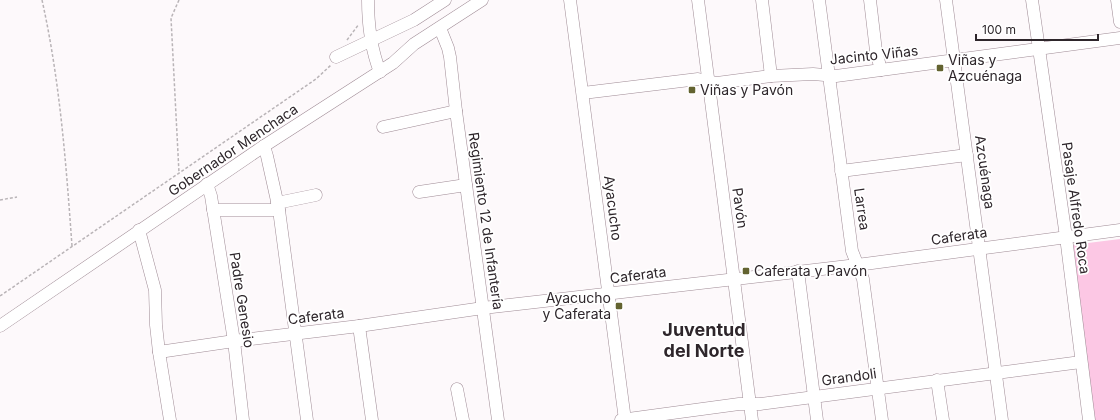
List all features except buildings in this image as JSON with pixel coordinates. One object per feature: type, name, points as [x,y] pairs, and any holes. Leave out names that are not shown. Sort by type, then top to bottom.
[{"type":"street","points":[[336,57],[414,20],[445,0]]},
{"type":"street","name":"Gobernador Menchaca","points":[[0,326],[207,184],[380,72],[399,59],[414,44],[482,0]]},
{"type":"street","name":"Ayacucho","points":[[570,0],[609,293],[623,420]]},
{"type":"street","name":"Pavón","points":[[698,0],[707,80],[735,278],[752,420]]},
{"type":"street","points":[[762,0],[771,76]]},
{"type":"street","name":"Larrea","points":[[819,0],[852,251],[863,279],[882,420]]},
{"type":"street","points":[[870,0],[876,50],[881,70]]},
{"type":"street","name":"Azcuénaga","points":[[946,0],[1002,420]]},
{"type":"street","name":"Pasaje Alfredo Roca","points":[[1032,0],[1066,237],[1089,420]]},
{"type":"street","points":[[1117,0],[1120,22]]},
{"type":"street","points":[[368,6],[371,41],[374,57],[380,72]]},
{"type":"street","name":"Regimiento 12 de Infantería","points":[[440,28],[449,53],[498,420]]},
{"type":"street","name":"Jacinto Viñas","points":[[583,93],[698,79],[717,83],[771,76],[813,74],[836,76],[1120,38]]},
{"type":"street","points":[[383,127],[456,111]]},
{"type":"street","points":[[264,146],[268,156],[278,206],[307,420]]},
{"type":"street","points":[[841,170],[967,156]]},
{"type":"street","name":"Padre Genesio","points":[[207,184],[211,196],[234,341],[243,420]]},
{"type":"street","points":[[419,192],[466,185]]},
{"type":"street","points":[[213,210],[278,206],[316,195]]},
{"type":"street","points":[[139,230],[155,290],[156,325],[159,352],[170,420]]},
{"type":"street","name":"Caferata","points":[[159,352],[483,308],[857,264],[1120,230]]},
{"type":"street","points":[[798,271],[817,420]]},
{"type":"street","points":[[359,326],[372,420]]},
{"type":"street","name":"Grandoli","points":[[623,420],[689,415],[750,404],[1081,362]]},
{"type":"street","points":[[937,380],[943,420]]},
{"type":"street","points":[[457,388],[463,420]]},
{"type":"path","points":[[42,0],[51,42],[64,150],[72,246]]},
{"type":"path","points":[[179,0],[172,18],[179,173]]},
{"type":"path","points":[[0,296],[316,79],[336,57],[368,6]]},
{"type":"path","points":[[0,200],[17,197]]},
{"type":"shaded area","points":[[1120,239],[1120,420],[1094,420],[1072,245]]},
{"type":"place","name":"Viñas y Azcuénaga","points":[[940,68]]},
{"type":"place","name":"Viñas y Pavón","points":[[692,90]]},
{"type":"place","name":"Caferata y Pavón","points":[[746,271]]},
{"type":"place","name":"Ayacucho y Caferata","points":[[619,306]]},
{"type":"district","name":"Juventud del Norte","points":[[704,340]]}]
